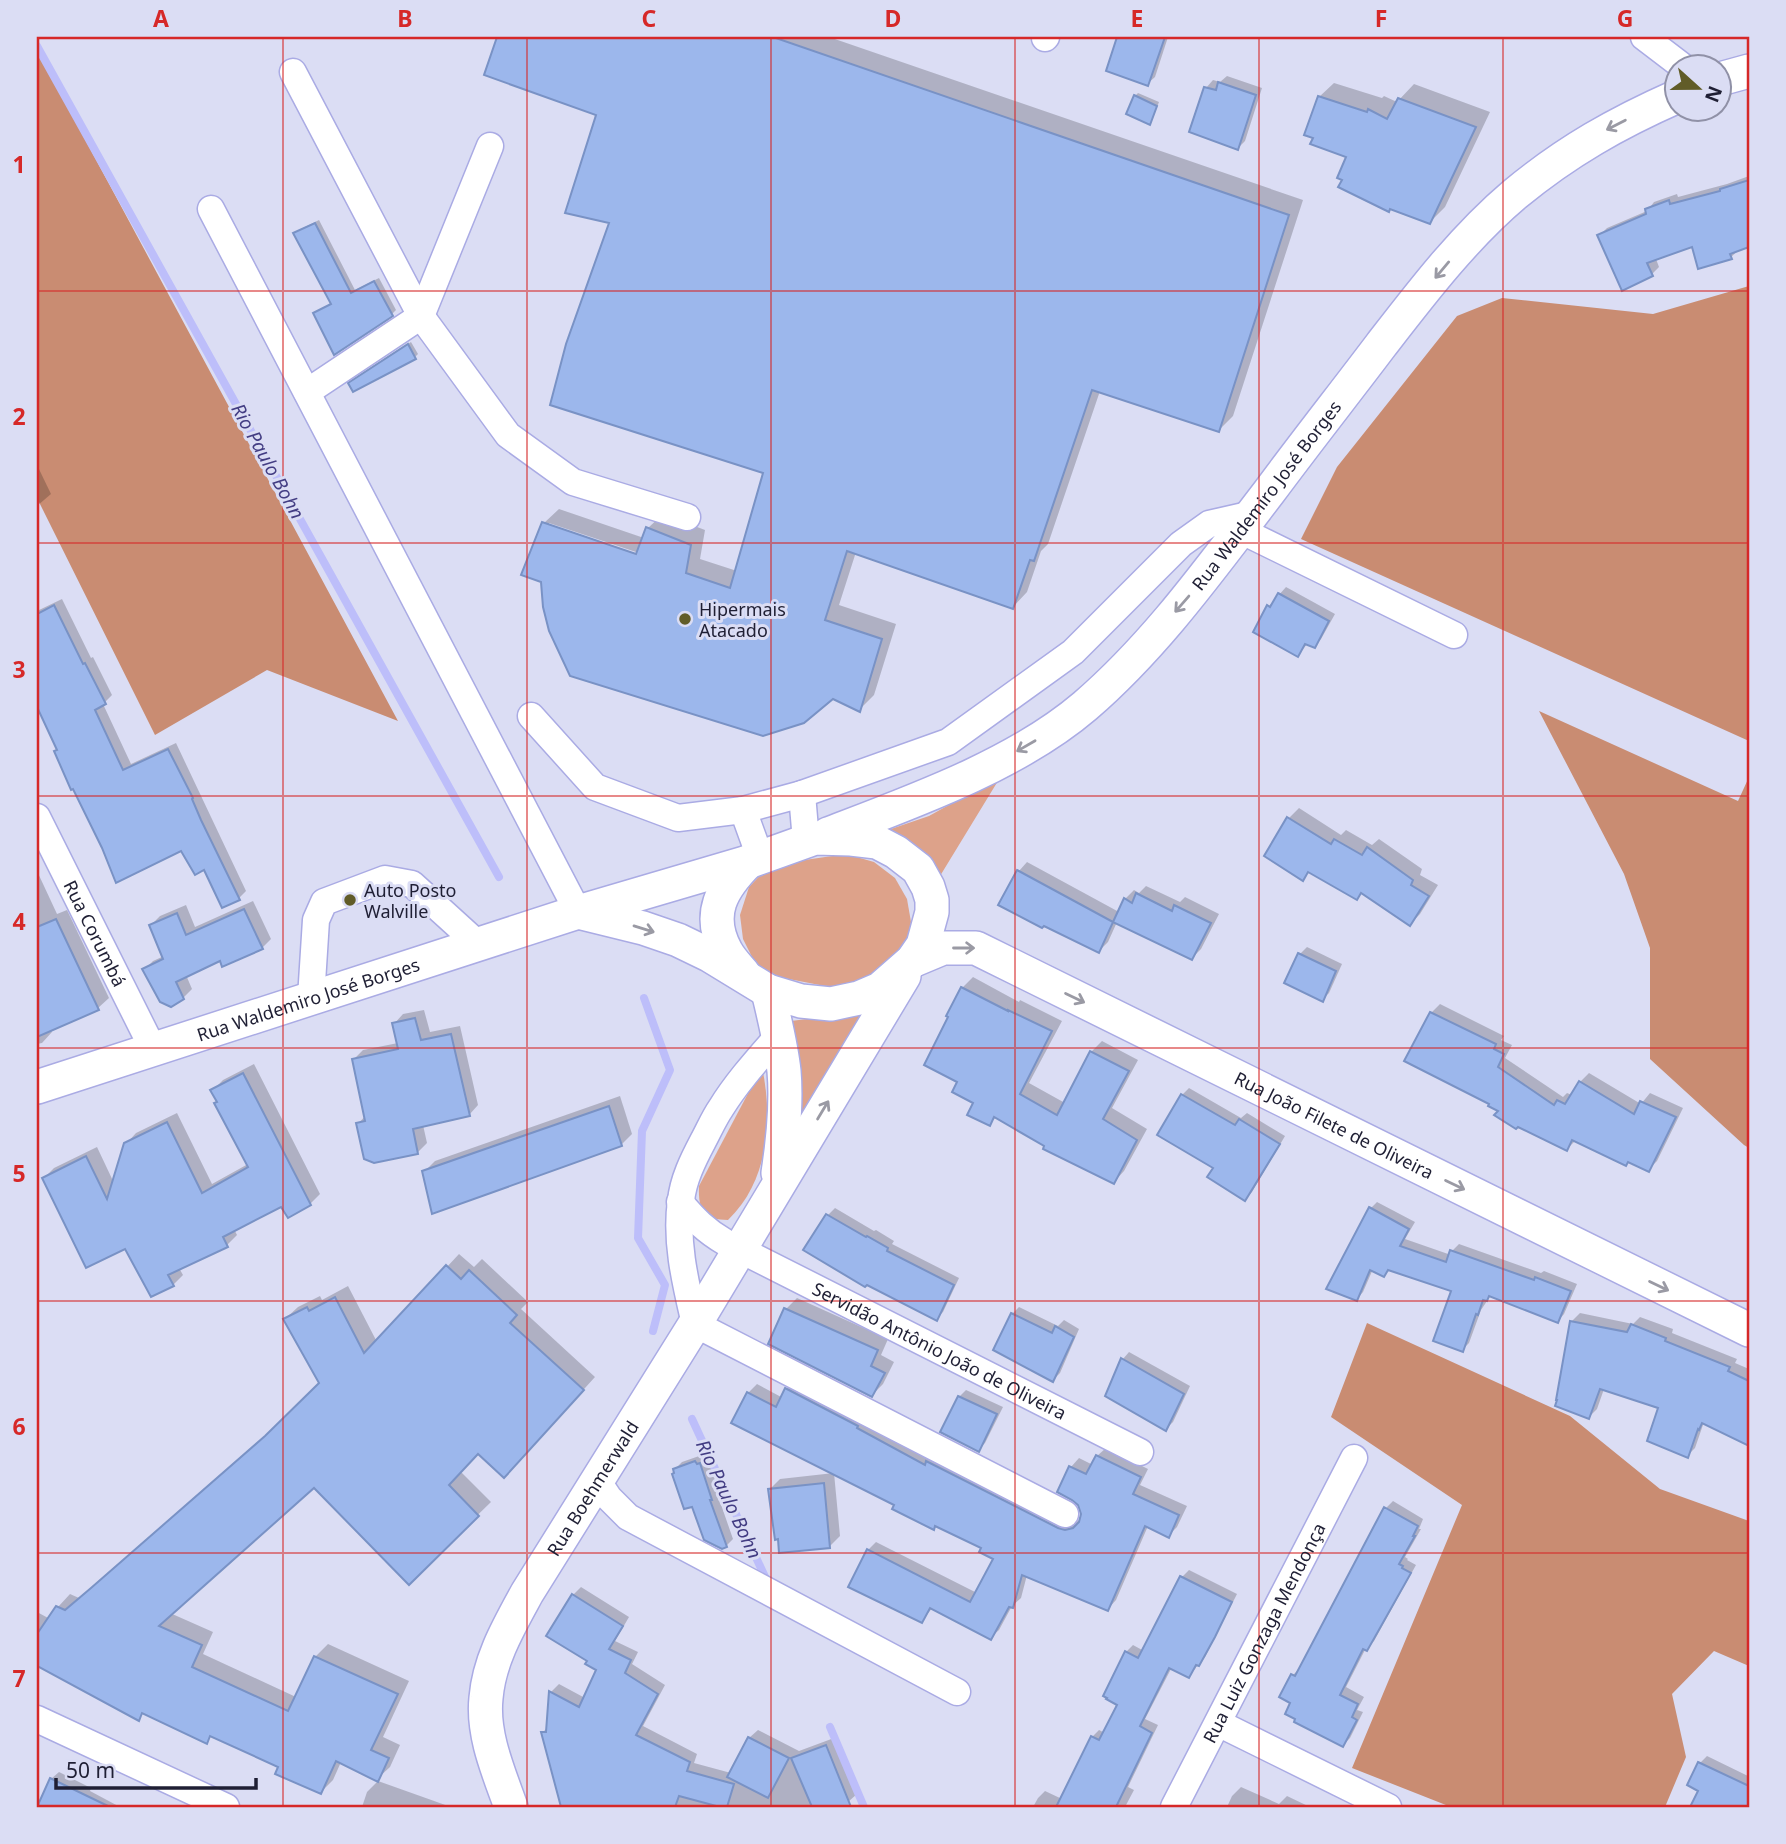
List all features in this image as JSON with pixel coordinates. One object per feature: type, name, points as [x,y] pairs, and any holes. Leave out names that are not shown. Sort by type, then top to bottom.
[{"type":"main road","name":"Rua Waldemiro José Borges","points":[[811,839],[900,807],[1000,761],[1083,708],[1147,645],[1193,591],[1404,317],[1473,234],[1513,195],[1553,164],[1602,132],[1664,103]]},
{"type":"main road","points":[[578,912],[643,928],[678,940],[757,984],[801,1001],[831,1004],[859,998],[880,989],[912,961],[923,945],[932,912],[932,900],[918,869],[877,842],[851,839],[811,839],[754,859],[730,880],[720,900],[717,923],[726,951],[757,984]]},
{"type":"main road","name":"Rua Waldemiro José Borges","points":[[37,1087],[578,912],[754,859]]},
{"type":"main road","name":"Rua João Filete de Oliveira","points":[[912,961],[943,948],[976,948],[1749,1330]]},
{"type":"main road","name":"Rua Boehmerwald","points":[[511,1807],[493,1756],[485,1699],[492,1668],[506,1633],[527,1593],[695,1324],[912,961]]},
{"type":"main road","name":"Rua Boehmerwald","points":[[757,984],[778,1036],[784,1070],[783,1143],[775,1190]]},
{"type":"street","points":[[1644,37],[1664,52]]},
{"type":"street","points":[[293,72],[421,316],[508,435],[573,482],[687,517]]},
{"type":"street","points":[[307,392],[421,316],[490,146]]},
{"type":"street","points":[[211,209],[578,912]]},
{"type":"street","points":[[531,716],[595,787],[678,818],[743,810],[802,794],[948,742],[1073,652],[1181,544],[1209,524],[1246,522],[1454,635]]},
{"type":"street","points":[[802,794],[811,839]]},
{"type":"street","points":[[743,810],[754,859]]},
{"type":"street","name":"Rua Corumbá","points":[[37,817],[153,1049]]},
{"type":"street","points":[[312,998],[316,920],[324,902],[384,879],[412,884],[478,944]]},
{"type":"street","points":[[778,1036],[743,1076],[720,1109],[686,1179],[680,1202],[680,1242],[695,1324],[1065,1514]]},
{"type":"street","name":"Servidão Antônio João de Oliveira","points":[[680,1202],[709,1233],[1140,1452]]},
{"type":"street","name":"Rua Luiz Gonzaga Mendonça","points":[[1174,1807],[1354,1458]]},
{"type":"street","points":[[597,1480],[609,1498],[628,1517],[957,1692]]},
{"type":"street","points":[[575,1516],[597,1514],[628,1517]]},
{"type":"street","points":[[37,1719],[226,1807]]},
{"type":"street","points":[[1218,1723],[1388,1807]]},
{"type":"shaded area","points":[[37,50],[398,721],[267,670],[155,735],[37,498]]},
{"type":"shaded area","points":[[1749,286],[1749,741],[1301,539],[1337,467],[1457,316],[1502,298],[1653,314]]},
{"type":"shaded area","points":[[1539,711],[1738,801],[1749,777],[1749,1148],[1650,1059],[1650,948],[1624,874]]},
{"type":"shaded area","points":[[1001,776],[940,876],[888,830],[929,816]]},
{"type":"shaded area","points":[[846,854],[874,862],[895,878],[907,899],[911,922],[906,946],[867,984],[830,987],[768,975],[753,959],[743,939],[740,915],[749,887],[770,865]]},
{"type":"shaded area","points":[[875,1008],[799,1134],[791,1021]]},
{"type":"shaded area","points":[[762,1067],[767,1128],[760,1168],[742,1204],[728,1220],[713,1218],[701,1207],[699,1186]]},
{"type":"shaded area","points":[[1367,1323],[1570,1416],[1660,1489],[1749,1521],[1749,1666],[1714,1651],[1672,1694],[1686,1757],[1665,1807],[1451,1807],[1352,1768],[1462,1505],[1331,1417]]},
{"type":"building","points":[[497,37],[773,37],[1289,215],[1219,432],[1092,390],[1034,561],[1030,560],[1013,609],[847,551],[825,620],[882,639],[860,712],[833,699],[804,723],[763,736],[570,676],[549,631],[541,582],[521,575],[542,522],[636,554],[646,527],[691,545],[686,573],[730,588],[763,473],[550,405],[566,344],[609,223],[565,213],[596,115],[484,75]]},
{"type":"building","points":[[1117,37],[1165,37],[1148,86],[1106,71]]},
{"type":"building","points":[[1218,82],[1256,95],[1238,150],[1189,132],[1204,87],[1216,90]]},
{"type":"building","points":[[1134,95],[1157,106],[1150,125],[1126,114]]},
{"type":"building","points":[[1318,96],[1367,112],[1368,109],[1387,119],[1398,98],[1476,127],[1430,224],[1390,209],[1389,212],[1338,187],[1342,180],[1337,178],[1346,157],[1310,144],[1313,138],[1304,135]]},
{"type":"building","points":[[1749,180],[1749,247],[1730,254],[1732,259],[1698,269],[1692,247],[1647,263],[1653,276],[1622,291],[1597,235],[1646,214],[1645,209],[1669,200],[1670,204]]},
{"type":"building","points":[[315,223],[351,293],[374,281],[393,316],[334,355],[313,313],[331,304],[293,233]]},
{"type":"building","points":[[408,344],[416,359],[353,392],[348,383]]},
{"type":"building","points":[[1278,593],[1329,621],[1315,648],[1305,644],[1298,657],[1253,632],[1267,605],[1270,607]]},
{"type":"building","points":[[54,605],[106,704],[95,710],[123,770],[168,749],[240,900],[222,908],[204,870],[195,875],[181,851],[116,883],[102,848],[73,789],[71,790],[54,751],[57,750],[37,707],[37,614]]},
{"type":"building","points":[[1287,817],[1331,844],[1334,839],[1362,855],[1367,847],[1413,880],[1411,885],[1429,896],[1410,926],[1361,893],[1357,900],[1308,872],[1303,881],[1264,856]]},
{"type":"building","points":[[1017,870],[1113,922],[1099,953],[998,905]]},
{"type":"building","points":[[1136,893],[1172,911],[1174,905],[1211,923],[1192,960],[1113,922],[1124,898],[1132,903]]},
{"type":"building","points":[[244,909],[263,949],[222,967],[220,961],[176,982],[184,999],[171,1007],[160,1002],[142,969],[163,959],[149,925],[177,913],[186,935]]},
{"type":"building","points":[[56,919],[99,1010],[37,1037],[37,927]]},
{"type":"building","points":[[1298,953],[1336,971],[1323,1002],[1284,983]]},
{"type":"building","points":[[961,987],[1052,1031],[1020,1094],[1057,1115],[1090,1051],[1129,1071],[1103,1119],[1137,1140],[1114,1184],[1043,1149],[1044,1146],[994,1117],[990,1126],[967,1115],[973,1103],[952,1092],[957,1082],[924,1065]]},
{"type":"building","points":[[1430,1012],[1496,1044],[1494,1049],[1504,1054],[1498,1067],[1554,1105],[1557,1100],[1565,1104],[1579,1081],[1634,1114],[1640,1101],[1676,1117],[1649,1172],[1628,1162],[1626,1166],[1572,1140],[1567,1151],[1518,1127],[1516,1129],[1494,1115],[1498,1111],[1488,1106],[1489,1104],[1404,1061]]},
{"type":"building","points":[[415,1018],[421,1040],[451,1034],[470,1116],[413,1129],[418,1154],[374,1163],[364,1159],[356,1123],[365,1121],[352,1059],[398,1049],[392,1023]]},
{"type":"building","points":[[243,1073],[311,1205],[288,1218],[281,1207],[223,1237],[228,1247],[168,1275],[174,1286],[151,1297],[125,1249],[86,1268],[42,1178],[86,1156],[107,1199],[124,1143],[167,1122],[202,1193],[248,1167],[214,1103],[217,1102],[210,1090]]},
{"type":"building","points":[[1181,1094],[1235,1125],[1239,1119],[1280,1144],[1245,1201],[1207,1177],[1213,1168],[1157,1135]]},
{"type":"building","points":[[609,1106],[622,1146],[432,1214],[422,1171]]},
{"type":"building","points":[[1369,1207],[1409,1229],[1400,1246],[1446,1262],[1450,1250],[1571,1291],[1558,1323],[1489,1296],[1487,1301],[1483,1300],[1478,1315],[1476,1314],[1463,1352],[1433,1341],[1451,1291],[1388,1270],[1384,1277],[1370,1270],[1357,1301],[1326,1289]]},
{"type":"building","points":[[826,1214],[888,1248],[887,1251],[954,1285],[937,1321],[867,1285],[865,1287],[803,1250]]},
{"type":"building","points":[[446,1265],[461,1279],[469,1270],[517,1315],[510,1323],[584,1390],[504,1478],[478,1454],[449,1485],[479,1516],[409,1585],[314,1488],[159,1626],[202,1645],[192,1667],[288,1711],[314,1656],[398,1694],[371,1750],[389,1758],[378,1782],[336,1761],[321,1794],[275,1774],[278,1767],[210,1736],[207,1744],[142,1713],[139,1721],[37,1666],[37,1634],[56,1606],[65,1610],[91,1588],[265,1436],[319,1383],[283,1319],[307,1307],[309,1311],[335,1297],[364,1353]]},
{"type":"building","points":[[784,1308],[878,1350],[871,1366],[885,1373],[872,1397],[768,1344]]},
{"type":"building","points":[[1011,1313],[1052,1333],[1055,1326],[1074,1337],[1053,1382],[993,1350]]},
{"type":"building","points":[[1570,1321],[1627,1332],[1631,1324],[1730,1367],[1728,1371],[1749,1381],[1749,1446],[1702,1423],[1688,1458],[1647,1441],[1658,1408],[1600,1389],[1589,1419],[1555,1406]]},
{"type":"building","points":[[1121,1358],[1184,1394],[1166,1431],[1105,1396]]},
{"type":"building","points":[[785,1388],[925,1465],[926,1461],[1058,1528],[1073,1528],[1079,1522],[1081,1514],[1078,1505],[1057,1492],[1069,1466],[1086,1474],[1096,1455],[1141,1477],[1133,1494],[1179,1515],[1169,1538],[1145,1526],[1108,1611],[1022,1575],[1013,1608],[1009,1607],[991,1640],[930,1608],[922,1623],[848,1587],[867,1549],[970,1602],[993,1559],[979,1552],[981,1548],[935,1526],[934,1530],[892,1509],[894,1505],[731,1423],[747,1392],[776,1407]]},
{"type":"building","points":[[958,1396],[997,1414],[979,1452],[940,1432]]},
{"type":"building","points":[[695,1461],[700,1463],[727,1547],[722,1549],[704,1540],[692,1507],[684,1509],[672,1474],[673,1469]]},
{"type":"building","points":[[824,1483],[830,1548],[779,1553],[768,1489]]},
{"type":"building","points":[[1384,1507],[1418,1526],[1399,1564],[1411,1573],[1367,1651],[1363,1649],[1340,1695],[1358,1704],[1352,1717],[1357,1720],[1343,1747],[1294,1722],[1295,1719],[1285,1714],[1290,1703],[1279,1697],[1291,1674],[1295,1676]]},
{"type":"building","points":[[1180,1576],[1232,1602],[1215,1637],[1189,1678],[1169,1668],[1140,1726],[1152,1733],[1116,1807],[1056,1807],[1091,1736],[1099,1740],[1117,1705],[1103,1696],[1125,1651],[1138,1658]]},
{"type":"building","points":[[572,1594],[623,1626],[609,1649],[631,1660],[625,1673],[658,1694],[636,1735],[690,1762],[687,1771],[734,1784],[727,1807],[679,1796],[675,1807],[561,1807],[541,1732],[546,1732],[549,1691],[579,1707],[596,1670],[585,1664],[587,1661],[546,1636]]},
{"type":"building","points":[[748,1737],[789,1758],[768,1798],[727,1777]]},
{"type":"building","points":[[826,1745],[851,1807],[812,1807],[791,1758]]},
{"type":"building","points":[[1698,1762],[1749,1786],[1749,1807],[1690,1807],[1698,1791],[1687,1785]]},
{"type":"building","points":[[50,1778],[110,1807],[37,1807]]},
{"type":"waterway","name":"Rio Paulo Bohn","points":[[37,46],[499,877]]},
{"type":"waterway","name":"Rio Paulo Bohn","points":[[644,998],[670,1070],[642,1131],[638,1238],[665,1285],[653,1331]]},
{"type":"waterway","name":"Rio Paulo Bohn","points":[[692,1419],[766,1579]]},
{"type":"waterway","name":"Rio Paulo Bohn","points":[[830,1727],[864,1807]]},
{"type":"place","name":"Hipermais Atacado","points":[[685,619]]},
{"type":"place","name":"Auto Posto Walville","points":[[350,900]]}]
